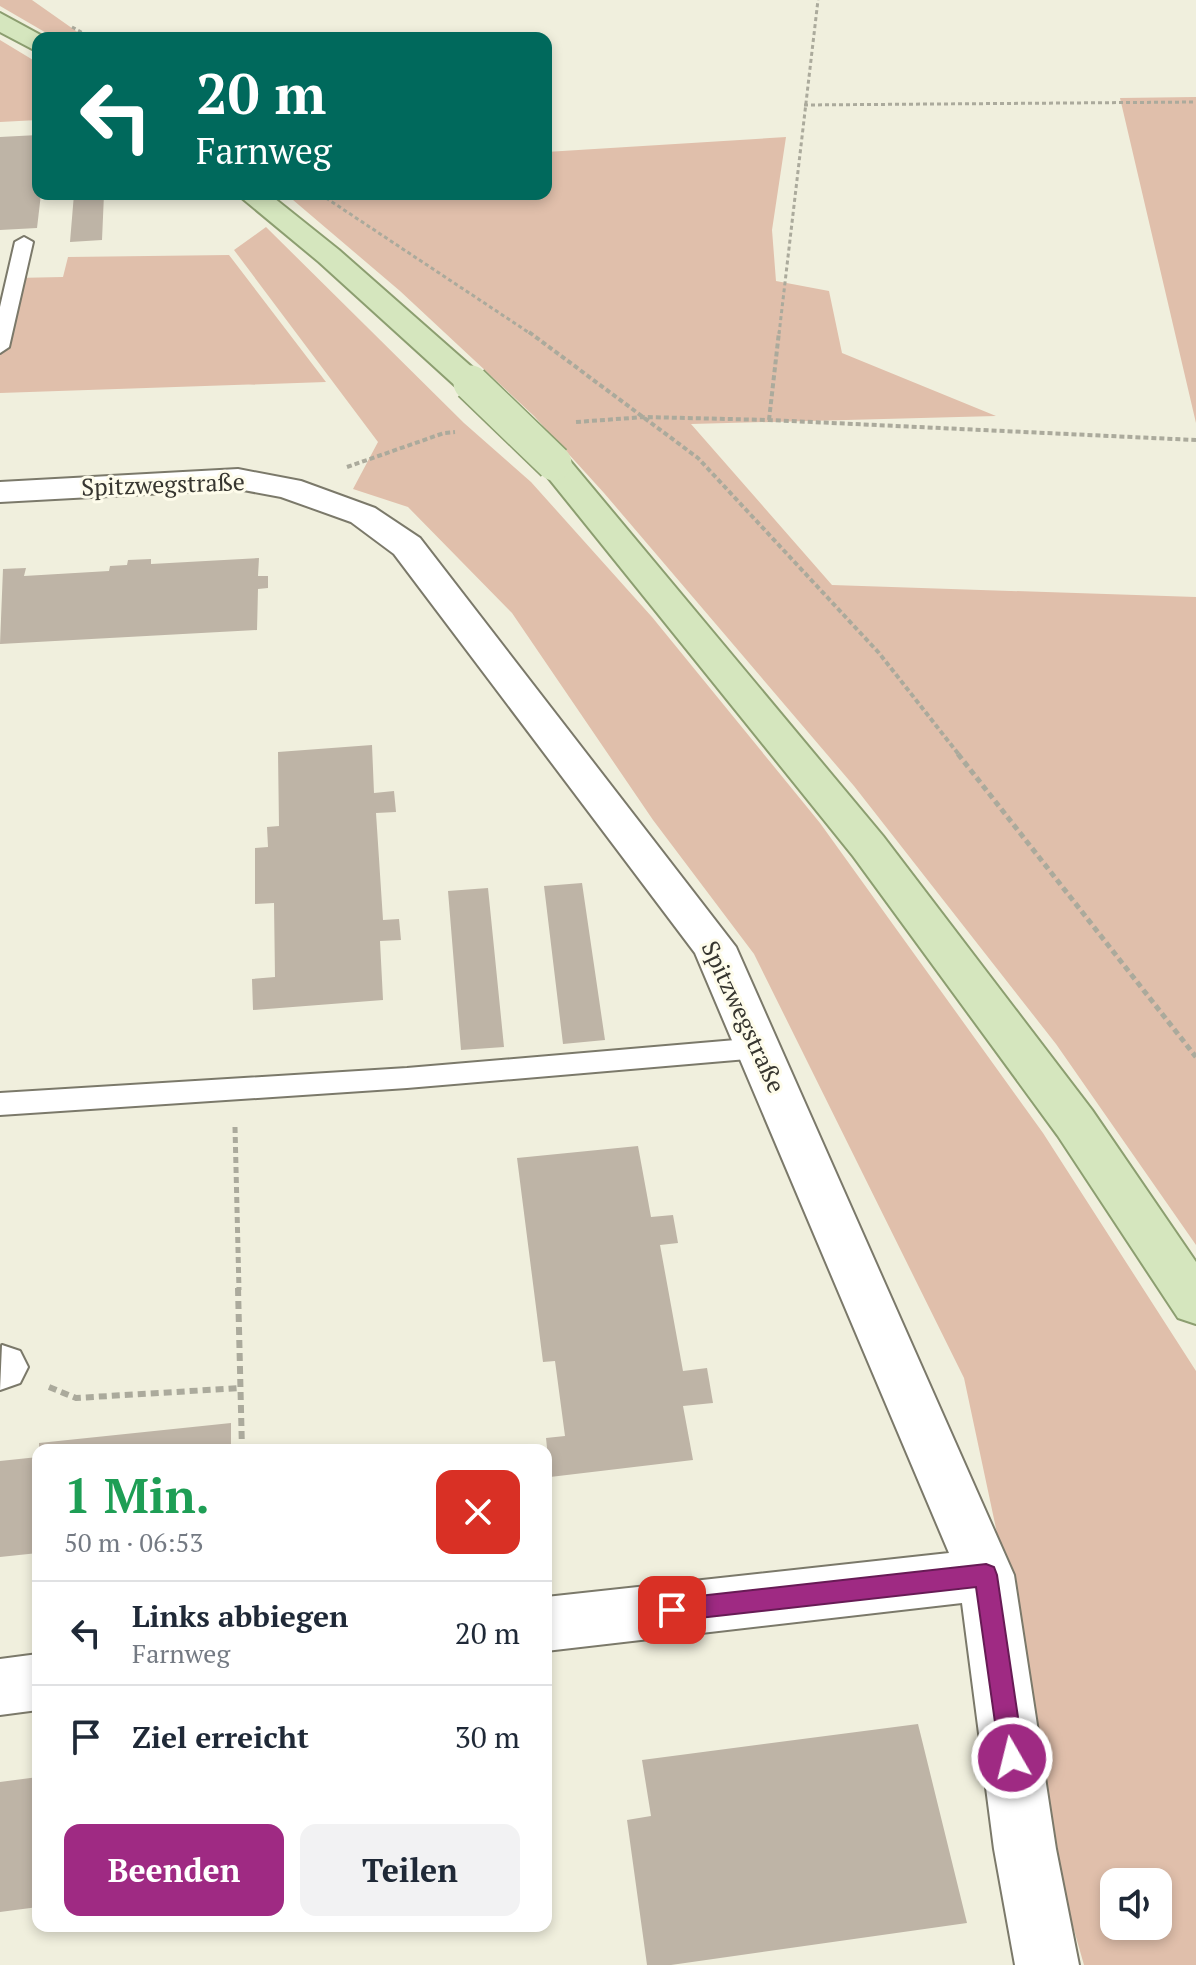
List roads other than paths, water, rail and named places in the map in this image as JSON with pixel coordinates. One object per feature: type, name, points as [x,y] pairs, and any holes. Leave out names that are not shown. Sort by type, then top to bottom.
[{"type":"main road","points":[[0,21],[32,40]]},
{"type":"main road","points":[[259,200],[329,256],[471,383],[554,463],[868,846],[1075,1123],[1196,1303]]},
{"type":"street","name":"Spitzwegstraße","points":[[0,492],[238,479],[289,488],[363,515],[407,546],[714,947],[986,1575],[1025,1849],[1047,1965]]},
{"type":"street","points":[[552,1623],[986,1575]]},
{"type":"street","points":[[0,1687],[32,1683]]},
{"type":"lane","points":[[0,347],[24,242]]},
{"type":"lane","points":[[0,1104],[234,1090],[759,1048]]}]
